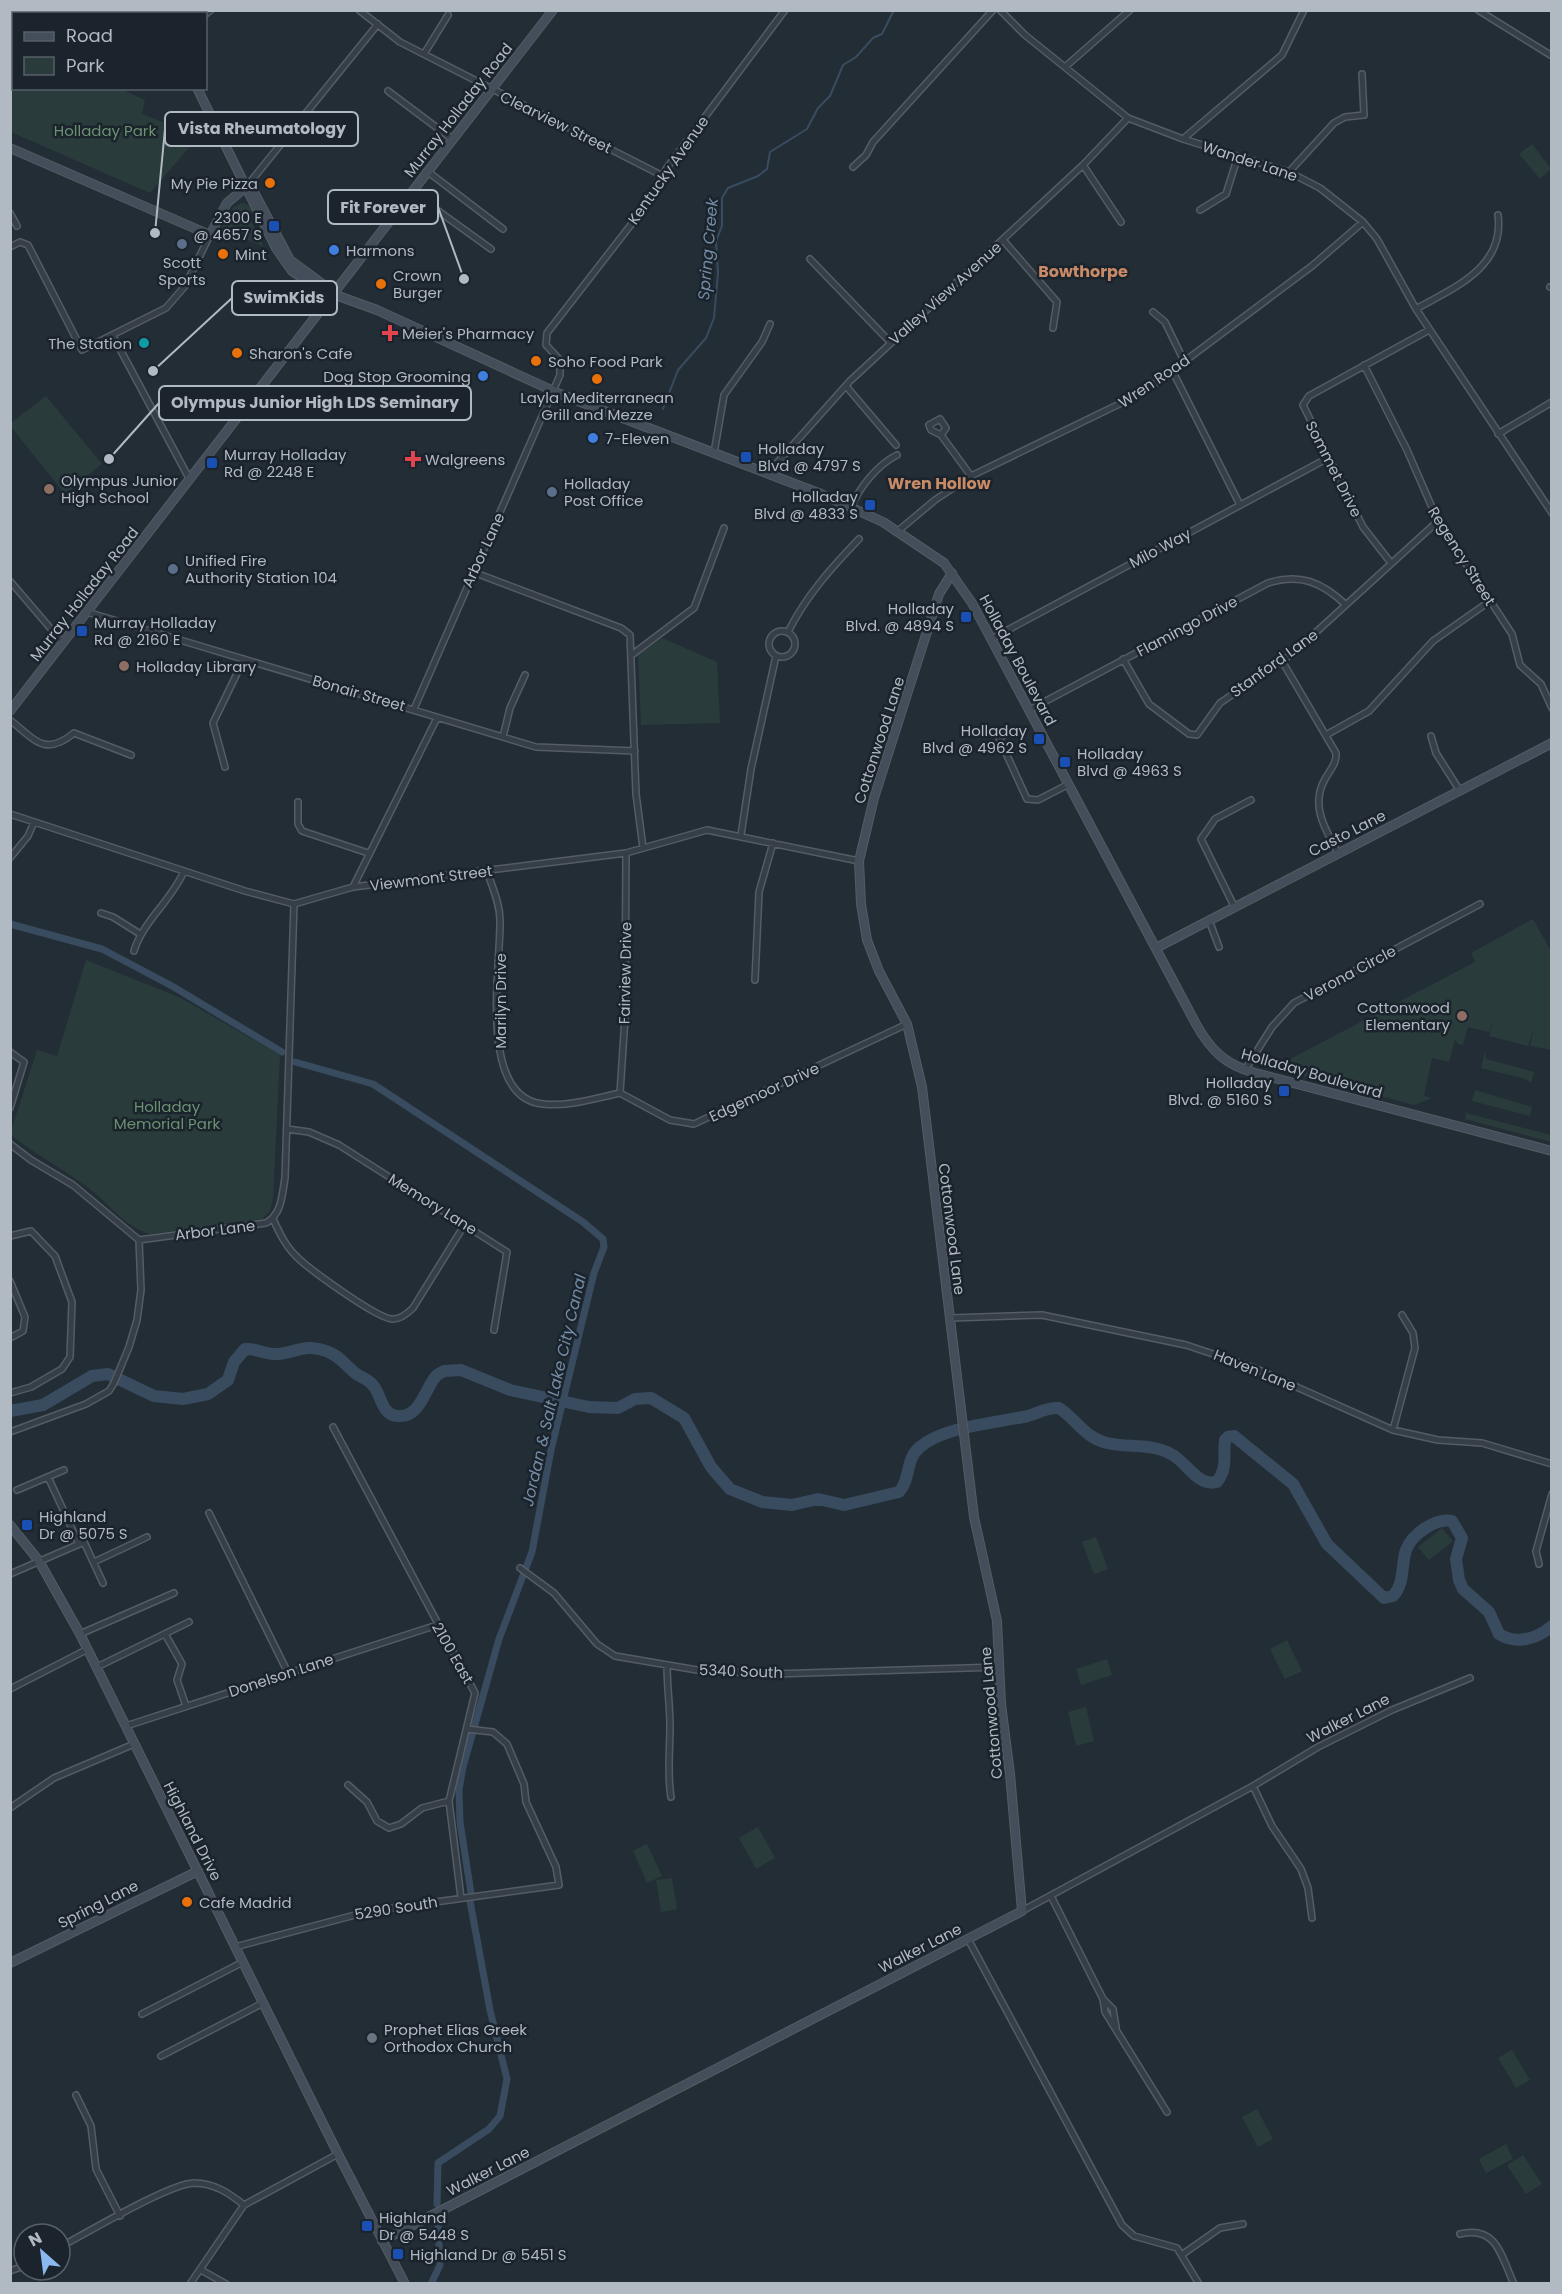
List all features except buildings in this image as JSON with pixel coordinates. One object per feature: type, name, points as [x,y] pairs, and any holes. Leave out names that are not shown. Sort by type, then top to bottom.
[{"type":"street","name":"Clearview Street","points":[[359,10],[400,42],[663,176]]},
{"type":"street","name":"Murray Holladay Road","points":[[10,711],[553,10]]},
{"type":"street","name":"Kentucky Avenue","points":[[554,392],[562,366],[559,358],[546,345],[546,335],[654,195],[666,169],[785,10]]},
{"type":"street","points":[[853,167],[993,10]]},
{"type":"street","name":"Wander Lane","points":[[1000,10],[1065,68],[1128,118],[1183,139],[1289,172],[1320,188],[1363,222],[1377,239],[1429,330],[1551,513]]},
{"type":"street","points":[[1065,68],[1131,10]]},
{"type":"street","points":[[1183,139],[1282,55],[1304,10]]},
{"type":"street","points":[[1478,10],[1551,56]]},
{"type":"street","points":[[424,54],[448,15]]},
{"type":"street","points":[[10,247],[20,242],[25,243],[82,350],[153,315],[172,302],[185,286],[227,203],[247,186],[378,24]]},
{"type":"street","points":[[1289,172],[1334,123],[1345,117],[1364,115],[1362,74]]},
{"type":"street","name":"Holladay Boulevard","points":[[198,90],[247,186],[250,199],[292,271],[305,281],[554,392],[851,507],[898,531],[934,554],[952,573],[991,639],[1209,1044],[1227,1063],[1245,1070],[1551,1151]]},
{"type":"street","points":[[388,91],[452,139]]},
{"type":"street","name":"Valley View Avenue","points":[[768,473],[846,386],[1083,165],[1128,118]]},
{"type":"street","points":[[10,148],[210,235]]},
{"type":"street","points":[[1200,210],[1226,194],[1238,156]]},
{"type":"street","points":[[1083,165],[1120,222]]},
{"type":"street","points":[[428,171],[503,229]]},
{"type":"street","points":[[412,192],[491,249]]},
{"type":"street","points":[[10,213],[17,226]]},
{"type":"street","points":[[1416,309],[1480,271],[1500,230],[1498,215]]},
{"type":"street","name":"Wren Road","points":[[898,531],[936,500],[971,476],[1126,402],[1312,267],[1363,222]]},
{"type":"street","points":[[1003,240],[1057,302],[1053,328]]},
{"type":"street","points":[[810,259],[891,342]]},
{"type":"street","points":[[1153,312],[1164,322],[1184,361]]},
{"type":"street","points":[[714,453],[724,395],[762,342],[770,324]]},
{"type":"street","name":"Sommet Drive","points":[[1391,563],[1363,527],[1305,411],[1304,402],[1309,396],[1429,330]]},
{"type":"street","points":[[113,336],[190,480]]},
{"type":"street","name":"Regency Street","points":[[1364,365],[1407,450],[1438,521],[1512,634],[1518,663],[1541,684],[1551,708]]},
{"type":"street","points":[[1172,370],[1240,505]]},
{"type":"street","points":[[846,386],[896,445]]},
{"type":"street","name":"Arbor Lane","points":[[414,709],[554,392]]},
{"type":"street","points":[[1498,434],[1551,402]]},
{"type":"street","points":[[941,435],[971,476]]},
{"type":"street","points":[[851,507],[860,488],[885,462],[897,455]]},
{"type":"street","name":"Milo Way","points":[[991,639],[1328,458]]},
{"type":"street","points":[[1546,504],[1551,500]]},
{"type":"street","name":"Stanford Lane","points":[[1123,659],[1149,704],[1188,734],[1197,735],[1220,703],[1282,661],[1438,521]]},
{"type":"street","points":[[633,654],[694,608],[724,528]]},
{"type":"street","points":[[788,632],[800,608],[818,582],[859,539]]},
{"type":"street","points":[[473,572],[621,628],[632,638],[636,795],[643,848]]},
{"type":"street","name":"Cottonwood Lane","points":[[952,573],[936,603],[869,816],[860,861],[861,904],[867,940],[879,971],[907,1024],[921,1087],[974,1516],[994,1604],[1022,1911]]},
{"type":"street","name":"Flamingo Drive","points":[[1029,710],[1251,591],[1280,579],[1302,579],[1317,583],[1346,604]]},
{"type":"street","points":[[10,581],[63,643]]},
{"type":"street","points":[[1326,735],[1369,711],[1427,646],[1490,601]]},
{"type":"street","name":"Bonair Street","points":[[87,612],[540,747],[635,751]]},
{"type":"street","points":[[778,632],[788,632],[795,640],[794,650],[786,657],[776,656],[769,648],[770,638],[778,632]]},
{"type":"street","points":[[741,835],[776,656]]},
{"type":"street","points":[[225,767],[213,723],[244,659]]},
{"type":"street","points":[[1282,661],[1326,735],[1336,759],[1322,786],[1318,808],[1323,824],[1338,853]]},
{"type":"street","points":[[502,737],[510,708],[525,675]]},
{"type":"street","points":[[353,887],[437,718]]},
{"type":"street","points":[[10,720],[46,745],[58,745],[74,733],[131,755]]},
{"type":"street","points":[[1009,732],[999,738],[1027,799],[1038,800],[1069,784]]},
{"type":"street","points":[[1431,736],[1440,759],[1460,791]]},
{"type":"street","name":"Casto Lane","points":[[1156,948],[1551,743]]},
{"type":"street","points":[[1234,906],[1201,839],[1215,819],[1251,801]]},
{"type":"street","points":[[298,802],[298,824],[302,831],[368,853]]},
{"type":"street","points":[[10,814],[294,904]]},
{"type":"street","points":[[10,858],[28,836],[34,822]]},
{"type":"street","name":"Viewmont Street","points":[[294,904],[353,887],[626,853],[701,831],[741,835],[860,861]]},
{"type":"street","points":[[755,980],[759,892],[773,843]]},
{"type":"street","name":"Fairview Drive","points":[[620,1094],[625,1018],[626,853]]},
{"type":"street","points":[[134,951],[140,934],[177,888],[184,871]]},
{"type":"street","name":"Marilyn Drive","points":[[487,871],[500,911],[499,1049],[507,1079],[522,1096],[543,1104],[620,1094]]},
{"type":"street","name":"Arbor Lane","points":[[139,1240],[266,1223],[273,1219],[280,1206],[285,1178],[294,904]]},
{"type":"street","name":"Verona Circle","points":[[1245,1070],[1272,1027],[1294,1003],[1480,904]]},
{"type":"street","points":[[101,913],[113,917],[140,934]]},
{"type":"street","points":[[1209,920],[1219,947]]},
{"type":"street","name":"Edgemoor Drive","points":[[620,1094],[670,1120],[694,1124],[907,1024]]},
{"type":"street","points":[[10,1052],[24,1062],[10,1108]]},
{"type":"street","name":"Memory Lane","points":[[287,1129],[309,1132],[339,1144],[507,1252],[495,1330]]},
{"type":"street","points":[[10,1144],[31,1160],[73,1185],[139,1240],[141,1290],[136,1320],[120,1371],[109,1391],[86,1404],[10,1432]]},
{"type":"street","points":[[273,1219],[288,1247],[310,1268],[364,1305],[392,1319],[400,1318],[413,1308],[465,1224]]},
{"type":"street","points":[[10,1236],[31,1231],[54,1254],[72,1302],[68,1363],[31,1387],[10,1393]]},
{"type":"street","points":[[10,1281],[25,1322],[23,1330],[10,1338]]},
{"type":"street","name":"Haven Lane","points":[[950,1318],[1042,1315],[1206,1350],[1252,1367],[1393,1430],[1427,1438],[1482,1443],[1551,1464]]},
{"type":"street","points":[[1393,1430],[1415,1348],[1413,1333],[1402,1315]]},
{"type":"street","name":"2100 East","points":[[333,1427],[437,1625],[475,1692],[472,1729],[449,1801],[461,1898]]},
{"type":"street","points":[[17,1490],[64,1470]]},
{"type":"street","points":[[48,1477],[79,1544]]},
{"type":"street","points":[[1539,1564],[1536,1551],[1551,1494]]},
{"type":"street","points":[[209,1513],[288,1673]]},
{"type":"street","name":"Highland Drive","points":[[10,1525],[39,1561],[88,1649],[338,2154],[405,2283]]},
{"type":"street","points":[[94,1562],[147,1537]]},
{"type":"street","points":[[10,1574],[84,1542],[103,1583]]},
{"type":"street","name":"5340 South","points":[[520,1568],[554,1593],[605,1652],[615,1656],[697,1670],[773,1674],[999,1666]]},
{"type":"street","points":[[80,1634],[174,1593]]},
{"type":"street","points":[[97,1667],[189,1623]]},
{"type":"street","name":"Donelson Lane","points":[[126,1726],[437,1625]]},
{"type":"street","points":[[165,1634],[181,1662],[177,1680],[186,1706]]},
{"type":"street","points":[[10,1689],[88,1649]]},
{"type":"street","points":[[668,1665],[667,1698],[670,1722],[668,1780],[671,1797]]},
{"type":"street","name":"Walker Lane","points":[[382,2241],[741,2054],[1052,1896],[1365,1723],[1470,1678]]},
{"type":"street","name":"5290 South","points":[[235,1947],[370,1911],[560,1885],[556,1868],[526,1802],[524,1784],[507,1744],[493,1732],[472,1729]]},
{"type":"street","points":[[10,1808],[54,1778],[134,1744]]},
{"type":"street","points":[[348,1785],[367,1802],[377,1821],[389,1827],[401,1824],[422,1808],[449,1801]]},
{"type":"street","points":[[1252,1786],[1272,1826],[1301,1869],[1308,1888],[1312,1918]]},
{"type":"street","name":"Spring Lane","points":[[10,1964],[198,1870]]},
{"type":"street","points":[[1052,1896],[1103,1999],[1105,2012],[1167,2112]]},
{"type":"street","points":[[968,1939],[1122,2225],[1134,2236],[1170,2244],[1183,2254],[1199,2283]]},
{"type":"street","points":[[142,2014],[243,1962]]},
{"type":"street","points":[[160,2056],[264,2003]]},
{"type":"street","points":[[76,2095],[91,2126],[96,2169],[120,2216]]},
{"type":"street","points":[[190,2283],[201,2270],[230,2222],[244,2205],[338,2154]]},
{"type":"street","points":[[72,2241],[172,2189],[195,2183],[220,2188],[244,2205]]},
{"type":"street","points":[[1183,2254],[1220,2228],[1243,2224]]},
{"type":"street","points":[[1460,2234],[1473,2231],[1488,2235],[1497,2247],[1514,2283]]},
{"type":"street","points":[[201,2270],[226,2283]]},
{"type":"green space","name":"Holladay Park","points":[[12,25],[12,90],[123,90],[145,100],[142,114],[199,136],[150,193],[11,132],[10,26]]},
{"type":"green space","points":[[1532,144],[1551,169],[1540,179],[1519,154]]},
{"type":"green space","points":[[242,203],[249,205],[252,210],[250,219],[264,247],[221,228],[234,207]]},
{"type":"green space","points":[[46,396],[102,464],[65,494],[11,427],[11,423]]},
{"type":"green space","points":[[662,638],[717,662],[720,723],[641,725],[638,655]]},
{"type":"green space","name":"Cottonwood Elementary","points":[[1533,919],[1551,951],[1551,1050],[1530,1046],[1534,1028],[1528,1046],[1489,1036],[1493,1021],[1489,1032],[1468,1027],[1463,1045],[1458,1044],[1455,1039],[1449,1062],[1432,1058],[1424,1096],[1432,1098],[1414,1105],[1273,1068],[1475,962],[1471,953]]},
{"type":"green space","name":"Holladay Memorial Park","points":[[86,960],[181,998],[280,1055],[273,1199],[270,1211],[262,1219],[150,1234],[141,1231],[124,1220],[86,1186],[11,1135],[37,1050],[57,1056]]},
{"type":"green space","points":[[1485,1051],[1486,1059],[1534,1072],[1531,1083],[1526,1079],[1481,1068]]},
{"type":"green space","points":[[1475,1090],[1532,1107],[1530,1116],[1472,1101]]},
{"type":"green space","points":[[1466,1113],[1551,1135],[1551,1142],[1465,1119]]},
{"type":"green space","points":[[1442,1528],[1453,1541],[1429,1560],[1418,1547]]},
{"type":"green space","points":[[1096,1537],[1108,1569],[1094,1574],[1082,1542]]},
{"type":"green space","points":[[1287,1640],[1302,1671],[1285,1679],[1270,1649]]},
{"type":"green space","points":[[1107,1659],[1112,1675],[1081,1685],[1076,1669]]},
{"type":"green space","points":[[1086,1707],[1094,1741],[1076,1746],[1068,1712]]},
{"type":"green space","points":[[758,1827],[775,1858],[756,1869],[739,1838]]},
{"type":"green space","points":[[647,1844],[662,1876],[647,1883],[633,1851]]},
{"type":"green space","points":[[672,1878],[677,1909],[661,1912],[656,1880]]},
{"type":"green space","points":[[1512,2050],[1530,2080],[1516,2088],[1498,2058]]},
{"type":"green space","points":[[1257,2109],[1273,2139],[1258,2147],[1242,2117]]},
{"type":"green space","points":[[1506,2144],[1513,2159],[1486,2173],[1479,2159]]},
{"type":"green space","points":[[1523,2155],[1542,2184],[1526,2194],[1507,2165]]},
{"type":"waterway","name":"Spring Creek","points":[[663,409],[678,370],[706,338],[714,318],[718,273],[716,241],[722,226],[722,198],[728,188],[758,176],[767,169],[770,152],[807,129],[818,108],[830,96],[843,65],[856,57],[873,38],[882,34],[894,10]]},
{"type":"waterway","name":"Jordan & Salt Lake City Canal","points":[[10,924],[102,949],[172,986],[282,1052]]},
{"type":"waterway","name":"Jordan & Salt Lake City Canal","points":[[295,1062],[373,1084],[583,1222],[603,1239],[604,1247],[594,1273],[551,1450],[532,1552],[499,1639],[463,1767],[459,1790],[460,1822],[471,1893]]},
{"type":"waterway","points":[[10,1411],[43,1405],[92,1376],[108,1374],[154,1396],[183,1399],[208,1394],[228,1380],[234,1362],[245,1349],[277,1354],[312,1348],[326,1351],[342,1360],[355,1373],[375,1387],[384,1408],[392,1415],[398,1416],[412,1412],[422,1401],[433,1380],[444,1371],[461,1370],[510,1390],[589,1407],[618,1408],[635,1399],[651,1398],[684,1418],[711,1467],[730,1489],[762,1502],[792,1505],[818,1499],[844,1505],[899,1492],[903,1487],[912,1457],[930,1440],[955,1430],[1059,1408],[1099,1441],[1156,1448],[1171,1454],[1198,1477],[1210,1483],[1217,1482],[1224,1467],[1225,1440],[1234,1436],[1293,1484],[1327,1544],[1384,1598],[1393,1596],[1397,1591],[1404,1556],[1413,1538],[1425,1528],[1438,1522],[1452,1521],[1462,1538],[1456,1559],[1459,1580],[1463,1589],[1489,1612],[1499,1634],[1512,1639],[1526,1639],[1552,1626]]},
{"type":"waterway","name":"Jordan & Salt Lake City Canal","points":[[437,2204],[438,2163],[489,2129],[500,2116],[507,2079],[490,2010],[470,1901]]},
{"type":"waterway","name":"Jordan & Salt Lake City Canal","points":[[431,2284],[440,2265],[438,2224]]},
{"type":"place","name":"My Pie Pizza","points":[[270,183]]},
{"type":"place","name":"2300 E @ 4657 S","points":[[274,226]]},
{"type":"place","name":"Vista Rheumatology","points":[[155,233]]},
{"type":"place","name":"Scott Sports","points":[[182,244]]},
{"type":"place","name":"Harmons","points":[[334,250]]},
{"type":"place","name":"Mint","points":[[223,254]]},
{"type":"place","name":"Fit Forever","points":[[464,279]]},
{"type":"place","name":"Crown Burger","points":[[381,284]]},
{"type":"place","name":"Meier's Pharmacy","points":[[390,333]]},
{"type":"place","name":"The Station","points":[[144,343]]},
{"type":"place","name":"Sharon's Cafe","points":[[237,353]]},
{"type":"place","name":"Soho Food Park","points":[[536,361]]},
{"type":"place","name":"SwimKids","points":[[153,371]]},
{"type":"place","name":"Dog Stop Grooming","points":[[483,376]]},
{"type":"place","name":"Layla Mediterranean Grill and Mezze","points":[[597,379]]},
{"type":"place","name":"7-Eleven","points":[[593,438]]},
{"type":"place","name":"Holladay Blvd @ 4797 S","points":[[746,457]]},
{"type":"place","name":"Olympus Junior High LDS Seminary","points":[[109,459]]},
{"type":"place","name":"Walgreens","points":[[413,459]]},
{"type":"place","name":"Murray Holladay Rd @ 2248 E","points":[[212,463]]},
{"type":"place","name":"Olympus Junior High School","points":[[49,489]]},
{"type":"place","name":"Holladay Post Office","points":[[552,492]]},
{"type":"place","name":"Holladay Blvd @ 4833 S","points":[[870,505]]},
{"type":"place","name":"Unified Fire Authority Station 104","points":[[173,569]]},
{"type":"place","name":"Holladay Blvd. @ 4894 S","points":[[966,617]]},
{"type":"place","name":"Murray Holladay Rd @ 2160 E","points":[[82,631]]},
{"type":"place","name":"Holladay Library","points":[[124,666]]},
{"type":"place","name":"Holladay Blvd @ 4962 S","points":[[1039,739]]},
{"type":"place","name":"Holladay Blvd @ 4963 S","points":[[1065,762]]},
{"type":"place","name":"Cottonwood Elementary","points":[[1462,1016]]},
{"type":"place","name":"Holladay Blvd. @ 5160 S","points":[[1284,1091]]},
{"type":"place","name":"Highland Dr @ 5075 S","points":[[27,1525]]},
{"type":"place","name":"Cafe Madrid","points":[[187,1902]]},
{"type":"place","name":"Prophet Elias Greek Orthodox Church","points":[[372,2038]]},
{"type":"place","name":"Highland Dr @ 5448 S","points":[[367,2226]]},
{"type":"place","name":"Highland Dr @ 5451 S","points":[[398,2254]]},
{"type":"district","name":"Bowthorpe","points":[[1083,271]]},
{"type":"district","name":"Wren Hollow","points":[[939,483]]}]
